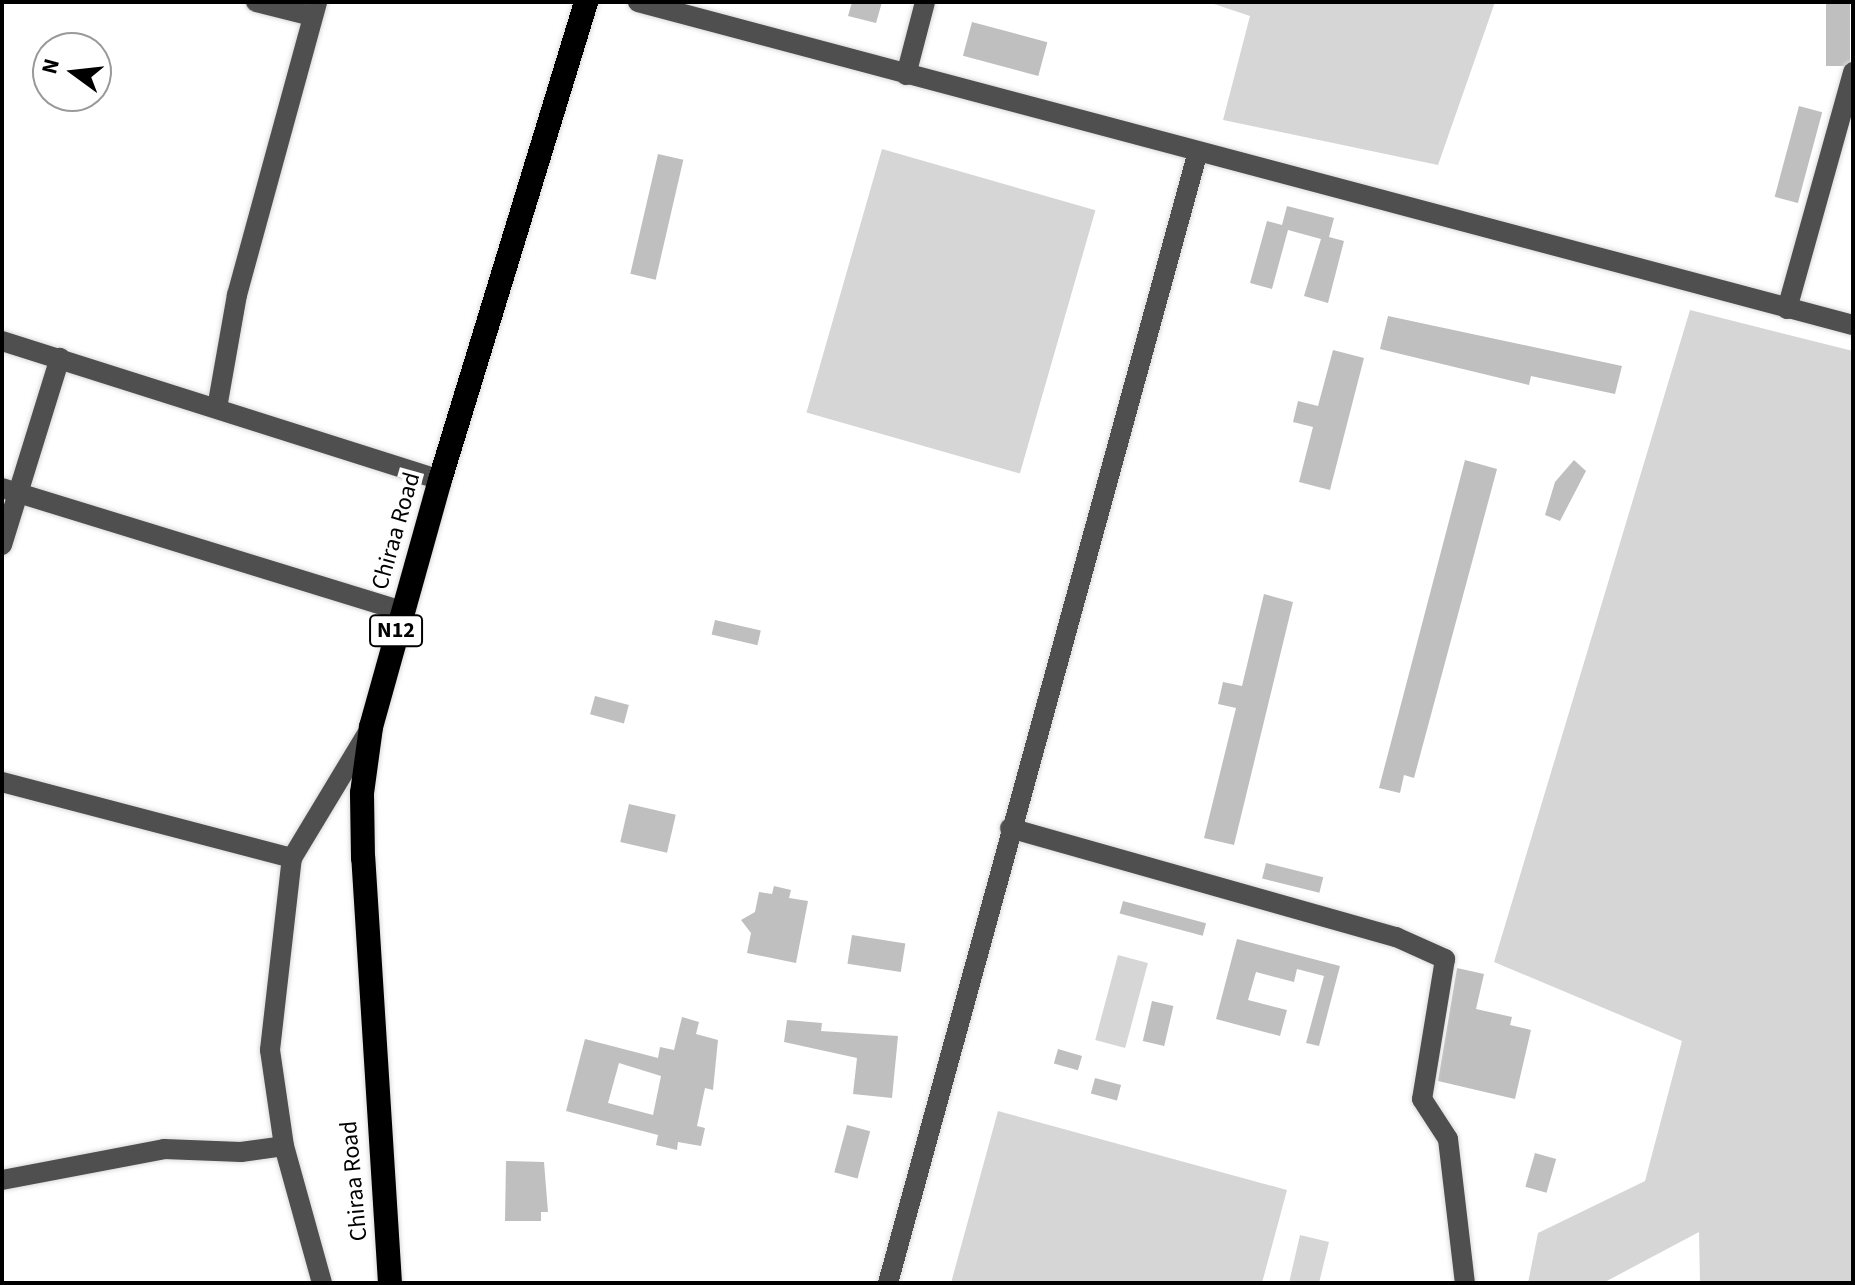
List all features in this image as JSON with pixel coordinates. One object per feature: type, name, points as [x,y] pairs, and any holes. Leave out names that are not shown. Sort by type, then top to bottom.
[{"type":"highway","name":"Chiraa Road","points":[[390,1283],[363,858],[362,793],[371,727],[401,611],[586,2]]},
{"type":"street","points":[[217,408],[237,295],[314,9],[256,2]]},
{"type":"street","points":[[638,2],[1197,155],[1853,325]]},
{"type":"street","points":[[906,75],[925,2]]},
{"type":"street","points":[[1787,309],[1853,72]]},
{"type":"street","points":[[888,1283],[1010,828],[1197,155]]},
{"type":"street","points":[[2,341],[440,480]]},
{"type":"street","points":[[2,545],[10,490],[60,358]]},
{"type":"street","points":[[10,490],[401,611]]},
{"type":"street","points":[[322,1283],[284,1146],[270,1050],[292,858],[371,727]]},
{"type":"street","points":[[2,782],[292,858]]},
{"type":"street","points":[[1010,828],[1396,937],[1445,959],[1422,1099],[1448,1139],[1465,1283]]},
{"type":"street","points":[[2,1180],[164,1149],[241,1152],[284,1146]]},
{"type":"shaded area","points":[[1208,2],[1495,2],[1438,165],[1223,120],[1250,16]]},
{"type":"shaded area","points":[[882,149],[1095,210],[1020,474],[806,412]]},
{"type":"shaded area","points":[[1690,310],[1853,351],[1853,1283],[1700,1283],[1699,1232],[1603,1283],[1528,1283],[1538,1233],[1645,1181],[1682,1041],[1494,962]]},
{"type":"shaded area","points":[[1118,955],[1148,963],[1125,1048],[1095,1040]]},
{"type":"shaded area","points":[[998,1111],[1287,1190],[1262,1283],[951,1283]]},
{"type":"shaded area","points":[[1300,1235],[1329,1242],[1319,1283],[1289,1283]]},
{"type":"building","points":[[852,2],[882,2],[876,23],[848,16]]},
{"type":"building","points":[[1826,2],[1850,2],[1850,66],[1826,66]]},
{"type":"building","points":[[972,22],[1047,42],[1038,76],[963,56]]},
{"type":"building","points":[[1799,106],[1822,112],[1798,203],[1775,197]]},
{"type":"building","points":[[658,154],[683,160],[656,280],[630,274]]},
{"type":"building","points":[[1287,206],[1334,218],[1329,237],[1344,241],[1328,303],[1304,296],[1321,239],[1288,230],[1272,289],[1250,283],[1267,221],[1282,225]]},
{"type":"building","points":[[1388,316],[1622,366],[1615,394],[1531,376],[1529,385],[1380,349]]},
{"type":"building","points":[[1333,350],[1364,358],[1330,490],[1299,482],[1313,427],[1293,422],[1298,401],[1318,406]]},
{"type":"building","points":[[1465,460],[1497,469],[1414,778],[1404,775],[1400,793],[1379,788]]},
{"type":"building","points":[[1574,460],[1586,471],[1560,521],[1545,515],[1555,482]]},
{"type":"building","points":[[1264,594],[1293,602],[1234,845],[1204,838],[1236,708],[1218,704],[1223,682],[1242,686]]},
{"type":"building","points":[[715,620],[761,631],[757,645],[712,635]]},
{"type":"building","points":[[595,696],[629,705],[624,723],[590,714]]},
{"type":"building","points":[[629,804],[676,815],[667,853],[620,842]]},
{"type":"building","points":[[1266,863],[1323,877],[1319,893],[1262,879]]},
{"type":"building","points":[[774,886],[791,890],[789,898],[808,901],[796,963],[747,953],[751,933],[741,920],[755,912],[759,892],[772,894]]},
{"type":"building","points":[[1123,901],[1206,923],[1203,936],[1120,914]]},
{"type":"building","points":[[852,935],[905,943],[901,972],[847,964]]},
{"type":"building","points":[[1237,939],[1340,966],[1319,1046],[1306,1043],[1324,976],[1297,969],[1294,982],[1256,972],[1248,1000],[1287,1010],[1280,1036],[1216,1019]]},
{"type":"building","points":[[1457,968],[1484,974],[1476,1009],[1512,1017],[1510,1025],[1531,1030],[1515,1099],[1438,1081]]},
{"type":"building","points":[[1152,1001],[1173,1006],[1164,1046],[1143,1041]]},
{"type":"building","points":[[682,1017],[699,1022],[696,1034],[718,1040],[713,1090],[705,1088],[697,1126],[705,1128],[701,1146],[678,1142],[677,1150],[656,1145],[658,1135],[566,1111],[585,1039],[658,1058],[660,1047],[674,1050]],"holes":[[[619,1063],[661,1076],[653,1115],[608,1103]]]},
{"type":"building","points":[[787,1020],[822,1023],[821,1031],[898,1036],[892,1098],[853,1094],[857,1058],[784,1042]]},
{"type":"building","points":[[1058,1049],[1082,1056],[1078,1070],[1054,1063]]},
{"type":"building","points":[[1095,1078],[1121,1085],[1117,1100],[1091,1093]]},
{"type":"building","points":[[847,1125],[870,1131],[858,1179],[834,1172]]},
{"type":"building","points":[[1535,1153],[1556,1159],[1547,1193],[1525,1187]]},
{"type":"building","points":[[506,1161],[544,1162],[548,1212],[541,1212],[541,1221],[505,1221]]}]
